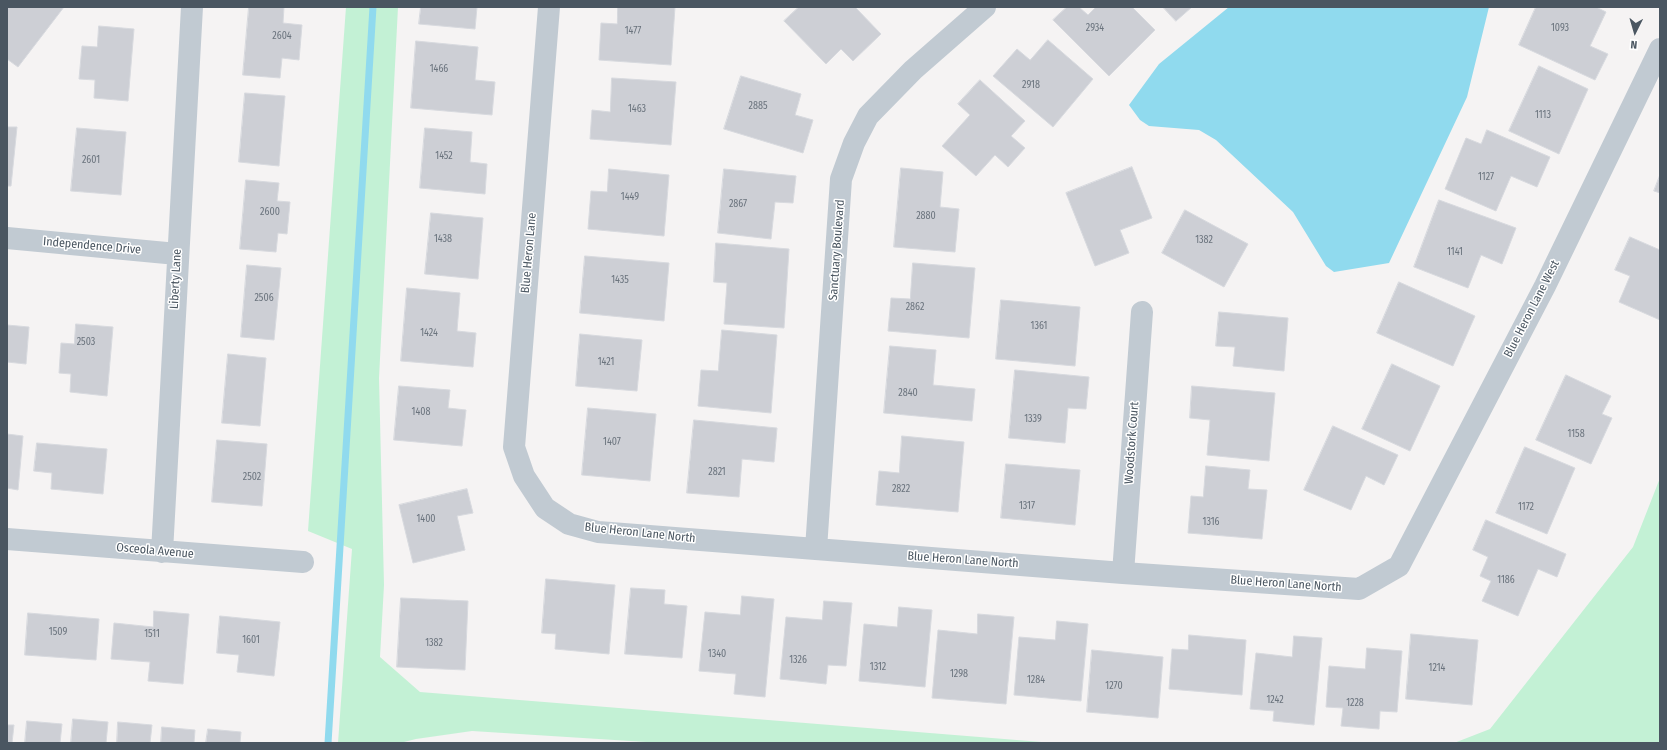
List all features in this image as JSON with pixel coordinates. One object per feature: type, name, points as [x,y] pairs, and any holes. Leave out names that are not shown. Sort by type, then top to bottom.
[{"type":"street","name":"Liberty Lane","points":[[162,552],[177,254],[192,7]]},
{"type":"street","name":"Blue Heron Lane","points":[[536,494],[524,476],[514,447],[549,7]]},
{"type":"street","name":"Sanctuary Boulevard","points":[[816,549],[842,179],[854,143],[868,116],[913,70],[985,7]]},
{"type":"street","name":"Blue Heron Lane West","points":[[1399,566],[1545,286],[1660,49]]},
{"type":"street","name":"Independence Drive","points":[[7,238],[177,254]]},
{"type":"street","name":"Woodstork Court","points":[[1123,573],[1142,312]]},
{"type":"street","name":"Blue Heron Lane North","points":[[536,494],[545,508],[569,524],[598,532],[1123,573],[1359,589],[1399,566]]},
{"type":"street","name":"Osceola Avenue","points":[[7,539],[303,562]]},
{"type":"green space","points":[[346,7],[398,7],[379,378],[384,585],[380,657],[420,692],[1054,743],[662,743],[472,731],[416,739],[400,743],[338,743],[352,549],[308,531]]},
{"type":"green space","points":[[1660,478],[1660,743],[1454,743],[1490,729],[1633,547]]},
{"type":"water","points":[[1229,7],[1489,7],[1467,97],[1389,263],[1334,272],[1326,266],[1293,212],[1216,140],[1199,130],[1149,126],[1140,120],[1129,105],[1159,64]]},
{"type":"building","points":[[7,7],[64,7],[18,67],[7,59]]},
{"type":"building","points":[[249,7],[284,7],[283,23],[302,25],[299,60],[282,58],[280,78],[243,75]]},
{"type":"building","points":[[421,7],[477,7],[475,29],[419,24]]},
{"type":"building","points":[[618,7],[675,7],[671,65],[599,60],[601,23],[617,24]]},
{"type":"building","points":[[799,7],[855,7],[881,34],[853,61],[841,49],[826,64],[784,21]]},
{"type":"building","points":[[1067,7],[1079,7],[1088,15],[1096,7],[1132,7],[1155,30],[1109,76],[1053,20]]},
{"type":"building","points":[[1163,7],[1192,7],[1176,21]]},
{"type":"building","points":[[1536,7],[1596,7],[1606,12],[1590,46],[1608,54],[1595,80],[1519,45]]},
{"type":"building","points":[[99,26],[134,29],[128,101],[94,98],[95,80],[79,79],[82,46],[97,47]]},
{"type":"building","points":[[1048,40],[1093,79],[1053,127],[993,76],[1017,49],[1030,60]]},
{"type":"building","points":[[416,41],[478,47],[475,80],[495,82],[492,115],[411,108]]},
{"type":"building","points":[[1539,66],[1588,89],[1559,154],[1509,131]]},
{"type":"building","points":[[741,76],[801,94],[795,115],[813,120],[803,153],[724,129]]},
{"type":"building","points":[[612,78],[676,82],[671,145],[590,139],[592,110],[610,112]]},
{"type":"building","points":[[980,80],[1025,121],[1011,136],[1025,148],[1008,167],[995,155],[976,176],[942,146],[970,115],[958,104]]},
{"type":"building","points":[[245,93],[285,96],[279,166],[239,162]]},
{"type":"building","points":[[7,127],[17,127],[11,186],[7,186]]},
{"type":"building","points":[[77,128],[126,132],[121,195],[71,191]]},
{"type":"building","points":[[425,128],[472,132],[470,162],[487,164],[485,194],[420,188]]},
{"type":"building","points":[[1487,130],[1550,157],[1537,187],[1511,176],[1496,211],[1445,189],[1466,138],[1481,144]]},
{"type":"building","points":[[1132,167],[1152,218],[1120,230],[1129,253],[1095,266],[1066,193]]},
{"type":"building","points":[[901,168],[943,172],[940,207],[959,209],[955,252],[894,247]]},
{"type":"building","points":[[609,169],[669,175],[664,236],[588,229],[591,191],[607,192]]},
{"type":"building","points":[[724,169],[796,176],[793,203],[775,202],[771,239],[718,233]]},
{"type":"building","points":[[1660,175],[1660,193],[1654,191]]},
{"type":"building","points":[[246,180],[279,183],[277,201],[290,202],[287,234],[278,233],[276,252],[240,249]]},
{"type":"building","points":[[1439,200],[1516,228],[1502,264],[1481,255],[1468,288],[1414,267]]},
{"type":"building","points":[[1185,210],[1248,244],[1224,287],[1162,253]]},
{"type":"building","points":[[431,213],[483,218],[478,279],[425,274]]},
{"type":"building","points":[[1630,237],[1660,250],[1660,320],[1619,302],[1630,276],[1615,270]]},
{"type":"building","points":[[716,243],[789,249],[784,328],[724,324],[727,283],[714,282]]},
{"type":"building","points":[[585,256],[669,263],[664,321],[580,313]]},
{"type":"building","points":[[913,263],[975,268],[969,338],[888,331],[891,298],[910,299]]},
{"type":"building","points":[[247,265],[281,268],[274,340],[241,337]]},
{"type":"building","points":[[1399,282],[1475,316],[1453,366],[1377,333]]},
{"type":"building","points":[[407,288],[460,293],[457,331],[476,333],[473,367],[401,361]]},
{"type":"building","points":[[1001,300],[1080,307],[1075,366],[996,359]]},
{"type":"building","points":[[1219,312],[1288,318],[1284,371],[1233,366],[1235,347],[1216,346]]},
{"type":"building","points":[[76,324],[113,327],[107,396],[70,392],[71,374],[59,373],[61,343],[74,344]]},
{"type":"building","points":[[7,325],[29,327],[26,364],[7,362]]},
{"type":"building","points":[[722,330],[777,335],[771,413],[698,406],[701,370],[718,371]]},
{"type":"building","points":[[580,334],[642,340],[637,391],[576,386]]},
{"type":"building","points":[[890,346],[936,350],[933,385],[975,389],[972,421],[884,413]]},
{"type":"building","points":[[228,354],[266,358],[260,426],[222,423]]},
{"type":"building","points":[[1392,364],[1440,386],[1410,451],[1362,429]]},
{"type":"building","points":[[1015,370],[1089,377],[1086,409],[1068,408],[1065,443],[1009,438]]},
{"type":"building","points":[[1566,375],[1611,396],[1602,414],[1612,418],[1591,464],[1536,440]]},
{"type":"building","points":[[399,386],[450,390],[448,408],[466,410],[462,446],[394,440]]},
{"type":"building","points":[[1192,386],[1275,393],[1269,461],[1207,455],[1210,420],[1190,418]]},
{"type":"building","points":[[588,408],[656,414],[650,481],[582,475]]},
{"type":"building","points":[[694,420],[777,428],[774,462],[742,459],[739,497],[687,493]]},
{"type":"building","points":[[1333,426],[1398,455],[1384,485],[1366,476],[1351,510],[1304,490]]},
{"type":"building","points":[[7,434],[23,436],[18,490],[7,488]]},
{"type":"building","points":[[902,436],[964,442],[958,512],[876,505],[879,471],[899,473]]},
{"type":"building","points":[[217,440],[267,444],[262,506],[212,502]]},
{"type":"building","points":[[37,443],[107,449],[103,494],[51,489],[52,473],[34,471]]},
{"type":"building","points":[[1525,447],[1575,468],[1547,534],[1496,513]]},
{"type":"building","points":[[1006,464],[1080,470],[1075,525],[1001,518]]},
{"type":"building","points":[[1206,466],[1250,470],[1248,489],[1267,490],[1262,539],[1188,533],[1191,496],[1203,497]]},
{"type":"building","points":[[467,489],[473,513],[457,516],[465,550],[413,563],[399,505]]},
{"type":"building","points":[[1486,520],[1566,554],[1557,577],[1538,569],[1518,616],[1482,601],[1491,581],[1480,576],[1488,557],[1473,550]]},
{"type":"building","points":[[546,579],[615,585],[609,654],[555,649],[556,634],[542,633]]},
{"type":"building","points":[[631,588],[665,590],[664,604],[687,606],[682,658],[625,654]]},
{"type":"building","points":[[742,596],[774,599],[765,697],[734,694],[736,674],[699,671],[705,612],[740,615]]},
{"type":"building","points":[[401,598],[468,601],[465,670],[397,667]]},
{"type":"building","points":[[824,601],[852,603],[846,666],[828,665],[826,684],[780,679],[786,617],[822,620]]},
{"type":"building","points":[[899,607],[932,610],[925,687],[859,681],[864,624],[897,627]]},
{"type":"building","points":[[154,611],[189,614],[183,684],[148,681],[150,662],[111,659],[114,623],[153,627]]},
{"type":"building","points":[[28,613],[99,619],[96,660],[25,655]]},
{"type":"building","points":[[978,614],[1014,617],[1006,704],[932,698],[938,630],[977,634]]},
{"type":"building","points":[[220,616],[280,622],[274,676],[237,672],[239,655],[217,653]]},
{"type":"building","points":[[1057,621],[1088,624],[1081,701],[1014,695],[1019,637],[1055,640]]},
{"type":"building","points":[[1411,634],[1478,640],[1472,705],[1406,699]]},
{"type":"building","points":[[1189,635],[1246,640],[1242,695],[1169,689],[1172,649],[1188,650]]},
{"type":"building","points":[[1294,636],[1322,638],[1314,725],[1273,721],[1274,711],[1250,709],[1256,653],[1292,657]]},
{"type":"building","points":[[1367,648],[1402,651],[1397,712],[1380,711],[1379,729],[1341,726],[1343,708],[1326,707],[1329,666],[1365,669]]},
{"type":"building","points":[[1092,650],[1163,657],[1158,718],[1087,712]]},
{"type":"building","points":[[73,719],[108,722],[106,743],[71,743]]},
{"type":"building","points":[[27,721],[62,724],[60,743],[25,743]]},
{"type":"building","points":[[118,722],[152,725],[150,743],[117,743]]},
{"type":"building","points":[[7,725],[14,725],[12,743],[7,743]]},
{"type":"building","points":[[162,727],[195,730],[194,743],[161,743]]},
{"type":"building","points":[[208,729],[241,732],[240,743],[206,743]]},
{"type":"waterway","points":[[328,743],[373,7]]}]
